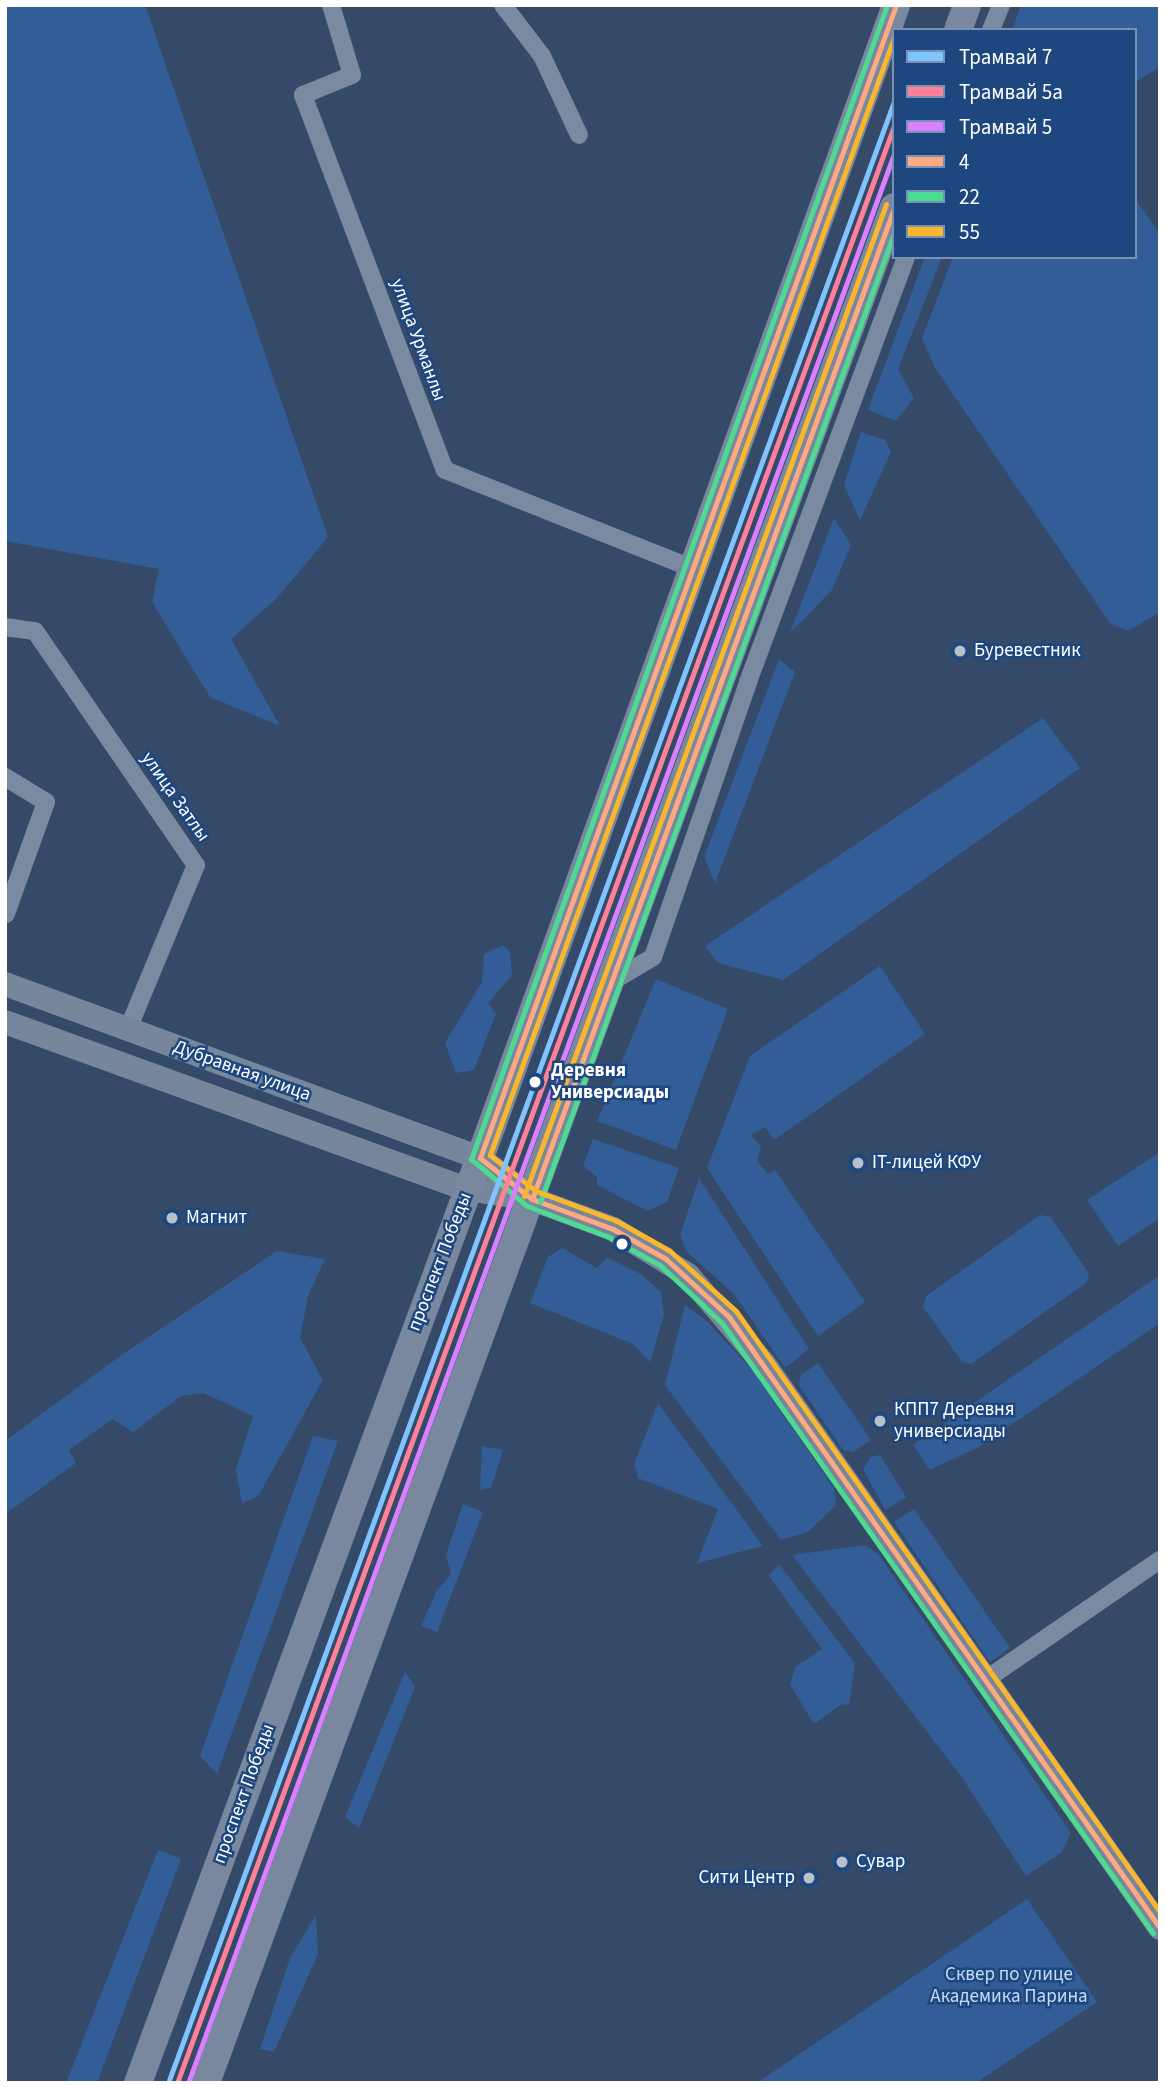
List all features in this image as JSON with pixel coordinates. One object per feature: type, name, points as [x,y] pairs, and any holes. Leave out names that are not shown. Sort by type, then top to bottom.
[{"type":"main road","name":"проспект Победы","points":[[138,2083],[480,1158],[896,5]]},
{"type":"main road","points":[[959,28],[967,5]]},
{"type":"main road","points":[[206,2083],[892,212]]},
{"type":"street","name":"улица Урманлы","points":[[331,5],[352,75],[303,94],[445,470],[691,568]]},
{"type":"street","points":[[503,5],[542,56],[579,135]]},
{"type":"street","points":[[992,28],[1001,5]]},
{"type":"street","points":[[611,982],[653,957],[748,682],[905,259]]},
{"type":"street","name":"улица Затлы","points":[[5,627],[35,631],[196,865],[128,1029]]},
{"type":"street","points":[[5,777],[46,802],[6,914]]},
{"type":"street","name":"Дубравная улица","points":[[5,984],[480,1158],[532,1199]]},
{"type":"street","name":"Дубравная улица","points":[[5,1021],[221,1102],[467,1189],[532,1199]]},
{"type":"street","points":[[221,1102],[233,1068]]},
{"type":"street","points":[[532,1199],[639,1242],[688,1275],[729,1317],[988,1678],[1158,1922]]},
{"type":"street","points":[[988,1678],[1160,1560]]},
{"type":"green space","points":[[5,5],[145,5],[328,537],[277,598],[231,639],[280,726],[210,697],[152,602],[159,569],[5,541]]},
{"type":"green space","points":[[1021,5],[1160,5],[1160,67],[1137,81],[1137,28],[1013,28]]},
{"type":"green space","points":[[1137,202],[1160,234],[1160,612],[1128,631],[1110,623],[935,368],[922,338],[952,259],[1137,259]]},
{"type":"green space","points":[[924,259],[941,259],[898,369],[914,398],[896,421],[868,410]]},
{"type":"green space","points":[[861,432],[885,440],[891,452],[860,520],[844,485]]},
{"type":"green space","points":[[834,518],[851,545],[832,590],[790,633]]},
{"type":"green space","points":[[779,659],[795,672],[715,883],[704,857]]},
{"type":"green space","points":[[1043,718],[1080,768],[783,980],[718,963],[705,946]]},
{"type":"green space","points":[[503,945],[510,952],[512,975],[488,1003],[496,1014],[474,1070],[456,1073],[445,1043],[482,982],[484,954]]},
{"type":"green space","points":[[880,966],[925,1034],[774,1140],[765,1127],[751,1135],[761,1147],[757,1161],[768,1174],[775,1170],[865,1302],[818,1336],[707,1168],[750,1056]]},
{"type":"green space","points":[[656,979],[728,1009],[676,1150],[597,1121]]},
{"type":"green space","points":[[593,1139],[679,1168],[667,1202],[648,1211],[597,1185],[597,1177],[583,1166]]},
{"type":"green space","points":[[1160,1152],[1160,1218],[1118,1246],[1087,1200]]},
{"type":"green space","points":[[699,1178],[809,1349],[785,1368],[733,1293],[686,1251],[680,1235]]},
{"type":"green space","points":[[1040,1215],[1051,1217],[1089,1274],[1086,1283],[971,1364],[962,1362],[923,1307],[926,1296]]},
{"type":"green space","points":[[562,1248],[597,1268],[607,1258],[639,1273],[661,1292],[664,1315],[650,1362],[633,1344],[530,1303],[548,1257]]},
{"type":"green space","points":[[277,1251],[325,1259],[308,1296],[300,1338],[323,1380],[259,1495],[242,1504],[236,1470],[253,1416],[204,1393],[181,1396],[133,1432],[112,1419],[69,1450],[76,1463],[5,1514],[5,1441],[120,1356]]},
{"type":"green space","points":[[1160,1275],[1160,1323],[979,1447],[930,1470],[913,1445]]},
{"type":"green space","points":[[685,1305],[706,1320],[754,1372],[834,1488],[836,1505],[808,1532],[781,1540],[665,1385]]},
{"type":"green space","points":[[818,1363],[871,1440],[853,1452],[843,1450],[799,1385],[801,1375]]},
{"type":"green space","points":[[658,1403],[763,1546],[697,1563],[718,1509],[638,1478],[634,1464]]},
{"type":"green space","points":[[313,1436],[338,1441],[217,1774],[200,1756]]},
{"type":"green space","points":[[482,1446],[503,1450],[491,1488],[480,1490]]},
{"type":"green space","points":[[880,1455],[906,1497],[885,1510],[863,1469],[871,1457]]},
{"type":"green space","points":[[463,1504],[483,1512],[437,1632],[421,1626],[437,1590],[451,1574],[446,1555]]},
{"type":"green space","points":[[914,1509],[1010,1648],[990,1662],[894,1522]]},
{"type":"green space","points":[[865,1545],[878,1554],[1071,1833],[1061,1853],[1026,1876],[963,1779],[792,1555]]},
{"type":"green space","points":[[779,1564],[855,1663],[849,1705],[842,1704],[814,1724],[790,1685],[795,1667],[822,1649],[769,1576]]},
{"type":"green space","points":[[405,1672],[415,1687],[359,1828],[345,1817]]},
{"type":"green space","points":[[158,1850],[181,1859],[97,2083],[66,2083]]},
{"type":"green space","name":"Сквер по улице Академика Парина","points":[[1027,1899],[1097,2002],[976,2083],[757,2083]]},
{"type":"green space","points":[[316,1915],[318,1954],[274,2052],[260,2049],[290,1958]]},
{"type":"tram line","name":"7","points":[[168,2083],[892,106]]},
{"type":"tram line","name":"5а","points":[[177,2083],[892,131]]},
{"type":"tram line","name":"5","points":[[188,2083],[892,159]]},
{"type":"transit line","name":"22","points":[[887,5],[471,1159],[527,1206],[609,1237],[661,1266],[722,1323],[1153,1933]]},
{"type":"transit line","name":"4","points":[[896,5],[480,1158],[532,1199],[613,1229],[666,1259],[729,1317],[1160,1928]]},
{"type":"transit line","name":"55","points":[[892,43],[490,1155],[536,1191],[617,1221],[670,1251],[736,1311],[1160,1912]]},
{"type":"transit line","name":"55","points":[[524,1196],[886,204]]},
{"type":"transit line","name":"4","points":[[532,1199],[892,213]]},
{"type":"transit line","name":"22","points":[[540,1202],[892,238]]},
{"type":"place","name":"Буревестник","points":[[960,651]]},
{"type":"place","name":"Деревня Универсиады","points":[[535,1082]]},
{"type":"place","name":"IT-лицей КФУ","points":[[858,1163]]},
{"type":"place","name":"Магнит","points":[[172,1218]]},
{"type":"place","name":"КПП7 Деревня универсиады","points":[[880,1421]]},
{"type":"place","name":"Сувар","points":[[842,1862]]},
{"type":"place","name":"Сити Центр","points":[[809,1878]]}]
